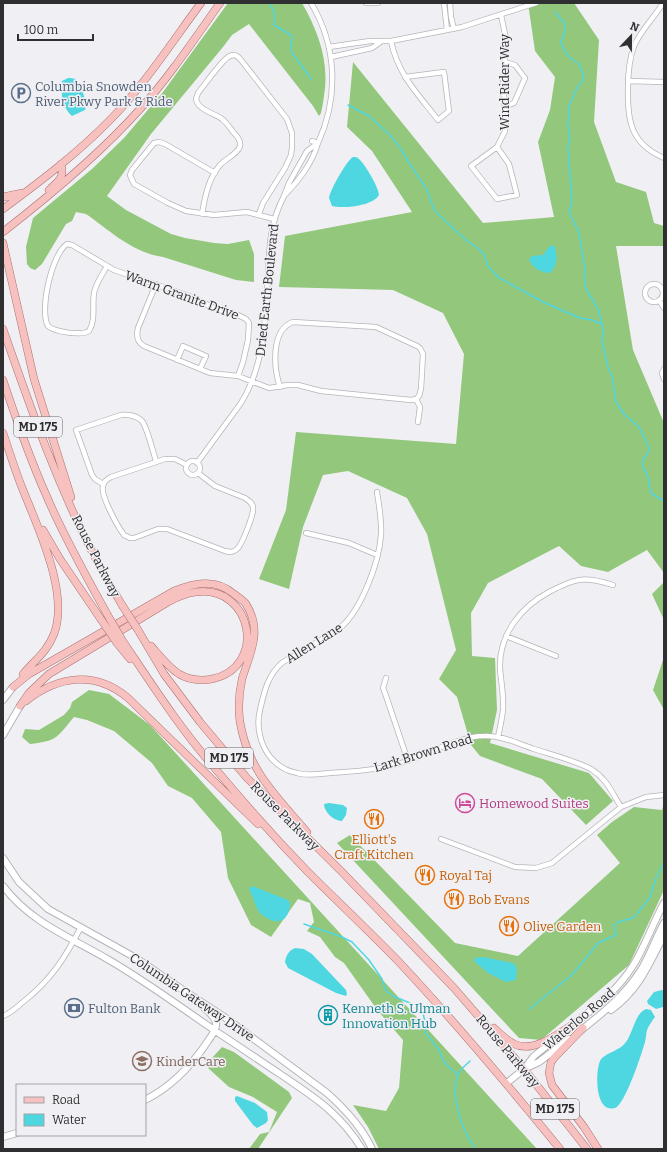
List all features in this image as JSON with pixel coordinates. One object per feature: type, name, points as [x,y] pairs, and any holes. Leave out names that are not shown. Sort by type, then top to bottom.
[{"type":"main road","points":[[3,208],[61,164],[111,119],[154,68],[201,3]]},
{"type":"main road","points":[[3,232],[69,179],[122,129],[165,78],[220,3]]},
{"type":"main road","points":[[16,222],[59,180],[63,174],[61,164]]},
{"type":"main road","points":[[3,197],[26,192]]},
{"type":"main road","points":[[3,243],[34,378],[79,524]]},
{"type":"main road","name":"Rouse Parkway","points":[[3,329],[40,430],[79,524],[99,565],[164,674],[200,722],[247,778],[340,870],[454,988],[479,1016],[524,1069],[586,1149]]},
{"type":"main road","name":"Rouse Parkway","points":[[3,380],[23,437],[47,497],[77,561],[107,614],[120,642],[188,735],[212,765],[308,871],[398,962],[507,1083],[560,1149]]},
{"type":"main road","points":[[3,432],[13,464],[52,569],[58,595],[58,616],[55,632],[50,644],[44,653],[13,687]]},
{"type":"main road","points":[[27,500],[46,537],[60,559],[100,618],[120,642]]},
{"type":"main road","points":[[13,687],[29,674],[174,591],[191,585],[206,583],[217,584],[231,591],[245,603],[252,618],[255,634],[252,650],[242,680],[239,703],[240,721],[250,758],[265,783],[340,870]]},
{"type":"main road","points":[[20,706],[29,693],[49,674],[168,602],[189,593],[203,591],[221,595],[232,603],[240,612],[246,623],[248,640],[240,660],[230,671],[217,678],[200,680],[187,678],[173,670],[138,630]]},
{"type":"main road","points":[[20,706],[44,689],[62,682],[84,679],[95,680],[114,688],[128,698],[308,871]]},
{"type":"main road","points":[[479,1016],[514,1044],[529,1047],[540,1044],[577,1022]]},
{"type":"main road","points":[[583,1028],[554,1058],[551,1062],[549,1073],[552,1086],[584,1127],[598,1149]]},
{"type":"street","name":"Dried Earth Boulevard","points":[[284,196],[304,173],[315,155],[326,124],[332,99],[333,74],[329,47],[320,20],[311,3]]},
{"type":"street","points":[[366,3],[378,3]]},
{"type":"street","points":[[444,3],[447,30]]},
{"type":"street","points":[[450,3],[454,29]]},
{"type":"street","points":[[329,47],[370,41],[391,41],[454,29],[536,3]]},
{"type":"street","points":[[662,3],[640,34],[634,46],[630,62],[628,81],[628,106],[632,129],[635,135],[645,146],[657,155],[664,158]]},
{"type":"street","name":"Wind Rider Way","points":[[497,147],[509,164],[517,195],[497,199],[471,166],[497,147],[503,137],[506,126],[503,88],[506,39],[501,15]]},
{"type":"street","points":[[331,57],[372,48],[382,41]]},
{"type":"street","points":[[391,41],[396,61],[405,77],[438,120],[449,111],[444,72],[405,77]]},
{"type":"street","points":[[202,214],[206,192],[215,173],[220,165],[238,150],[240,141],[227,124],[198,105],[196,99],[198,93],[224,60],[228,56],[233,55],[241,60],[286,119],[292,133],[291,155],[285,168],[265,199],[259,214]]},
{"type":"street","points":[[504,107],[514,103],[526,78],[515,65],[505,62]]},
{"type":"street","points":[[628,81],[664,82]]},
{"type":"street","points":[[312,141],[318,143]]},
{"type":"street","points":[[215,173],[159,142],[154,143],[132,170],[130,175],[134,184],[186,211],[202,214],[247,212],[274,219]]},
{"type":"street","name":"Dried Earth Boulevard","points":[[197,463],[235,413],[252,382],[257,368],[263,340],[270,244],[274,219],[296,168],[307,151],[318,143]]},
{"type":"street","points":[[296,168],[304,173]]},
{"type":"street","name":"Warm Granite Drive","points":[[107,266],[94,293],[92,325],[89,331],[81,334],[57,330],[48,326],[46,316],[49,280],[57,259],[65,246],[72,245],[114,270],[192,297],[214,308],[246,319],[249,324],[248,340],[238,376]]},
{"type":"street","points":[[156,284],[138,328],[137,338],[144,346],[200,370],[216,374],[238,376],[269,388],[280,387],[288,385],[296,385],[321,391],[410,400],[416,399],[421,390],[423,354],[418,346],[382,329],[370,326],[297,321],[286,324],[280,336],[276,352],[276,370],[280,387]]},
{"type":"street","points":[[659,300],[664,308]]},
{"type":"street","points":[[177,360],[183,346],[189,348],[206,356],[200,370]]},
{"type":"street","points":[[664,370],[662,373],[664,379]]},
{"type":"street","points":[[416,399],[420,407],[418,422]]},
{"type":"street","points":[[103,484],[92,475],[76,430],[128,414],[138,418],[144,424],[156,461]]},
{"type":"street","points":[[103,484],[111,477],[168,458],[175,459],[187,465]]},
{"type":"street","points":[[187,465],[191,462],[197,463],[199,468],[198,472]]},
{"type":"street","points":[[187,465],[186,469],[188,474],[194,475],[198,472]]},
{"type":"street","points":[[103,484],[104,495],[122,532],[127,537],[134,538],[158,529],[167,529],[225,551],[229,552],[236,550],[240,545],[253,513],[253,506],[245,498],[215,486],[198,472]]},
{"type":"street","name":"Allen Lane","points":[[300,774],[279,766],[268,755],[262,741],[258,718],[269,679],[277,667],[336,631],[346,623],[366,587],[377,555],[381,527],[377,492]]},
{"type":"street","points":[[306,533],[349,543],[377,555]]},
{"type":"street","points":[[498,737],[503,704],[500,660],[506,636],[514,621],[525,608],[539,598],[574,580],[591,579],[613,585]]},
{"type":"street","points":[[506,636],[556,656]]},
{"type":"street","points":[[386,678],[383,688],[408,761]]},
{"type":"street","points":[[3,700],[13,687]]},
{"type":"street","points":[[3,735],[20,706]]},
{"type":"street","name":"Lark Brown Road","points":[[300,774],[380,769],[408,761],[467,738],[485,736],[498,737],[584,765],[605,781],[621,807]]},
{"type":"street","points":[[441,839],[515,867],[536,868],[552,863],[621,807],[646,797],[664,795]]},
{"type":"street","name":"Columbia Gateway Drive","points":[[3,858],[19,882],[48,908],[136,958],[228,1019],[327,1093],[358,1126],[372,1149]]},
{"type":"street","name":"Columbia Gateway Drive","points":[[3,886],[18,904],[39,921],[128,971],[321,1102],[341,1121],[362,1149]]},
{"type":"street","name":"Waterloo Road","points":[[507,1083],[524,1069],[534,1056],[599,1005],[623,980],[637,959],[663,906]]},
{"type":"street","name":"Waterloo Road","points":[[524,1069],[539,1062],[618,999],[634,981],[642,969],[664,923]]},
{"type":"street","points":[[3,1016],[12,1011],[47,981],[62,963],[81,927]]},
{"type":"street","points":[[591,1022],[622,1002],[634,989],[646,971],[664,935]]},
{"type":"street","points":[[186,992],[214,1018],[216,1025],[215,1031]]},
{"type":"street","name":"Columbia Gateway Drive","points":[[146,1099],[178,1078],[197,1057],[215,1031]]},
{"type":"street","points":[[3,1137],[16,1134]]},
{"type":"green space","points":[[228,3],[302,3],[317,33],[325,66],[325,88],[321,113],[319,116],[313,106],[249,24],[232,35],[151,134],[107,196],[126,210],[171,234],[214,243],[228,244],[249,240],[254,254],[254,282],[236,280],[163,257],[152,255],[122,240],[86,214],[76,212],[72,221],[66,224],[42,264],[35,270],[30,268],[27,264],[26,247],[33,218],[92,169],[124,138],[163,92]]},
{"type":"green space","points":[[528,3],[574,3],[599,40],[594,122],[616,182],[646,192],[654,223],[664,226],[664,246],[616,246],[633,350],[664,423],[664,573],[647,550],[608,572],[581,566],[559,546],[488,583],[471,613],[472,656],[495,658],[497,710],[490,743],[589,773],[613,801],[586,825],[542,779],[480,756],[471,745],[457,697],[439,679],[456,650],[427,534],[407,498],[348,471],[323,475],[303,527],[289,589],[259,579],[286,510],[296,432],[456,444],[464,354],[443,313],[393,290],[279,287],[285,236],[412,212],[372,151],[347,127],[353,62],[483,223],[554,217],[538,142],[550,110],[555,77],[535,51]]},
{"type":"green space","points":[[664,582],[664,620],[652,594]]},
{"type":"green space","points":[[664,657],[664,710],[653,690]]},
{"type":"green space","points":[[89,690],[109,694],[150,725],[537,1149],[379,1149],[368,1127],[353,1105],[386,1111],[399,1088],[403,1040],[378,1011],[344,963],[335,957],[320,937],[307,931],[314,922],[310,903],[298,899],[271,937],[251,925],[228,878],[221,832],[192,798],[168,786],[152,763],[114,731],[87,720],[74,717],[60,734],[52,739],[30,744],[22,737],[25,729],[39,730],[64,715],[70,708],[72,702]]},
{"type":"green space","points":[[664,803],[664,890],[629,965],[541,1040],[519,1038],[337,843],[350,835],[455,943],[518,956],[620,863],[597,835],[612,822],[634,807],[662,810]]},
{"type":"green space","points":[[222,1047],[234,1052],[289,1092],[292,1098],[258,1149],[249,1149],[260,1134],[269,1132],[277,1112],[253,1097],[229,1087],[208,1068],[212,1058]]},
{"type":"water","points":[[68,78],[77,81],[82,89],[86,103],[85,110],[72,116],[64,105],[61,90],[62,81]]},
{"type":"water","points":[[353,157],[358,158],[365,166],[379,195],[371,202],[357,206],[332,206],[329,198],[335,182],[350,159]]},
{"type":"water","points":[[552,245],[555,247],[556,258],[556,264],[553,270],[550,273],[538,270],[529,260],[532,256],[543,255]]},
{"type":"water","points":[[329,803],[343,805],[347,808],[346,815],[342,821],[333,818],[328,813],[324,807],[324,804]]},
{"type":"water","points":[[252,886],[288,900],[290,903],[290,908],[287,916],[281,920],[274,921],[265,917],[259,912],[249,889]]},
{"type":"water","points":[[295,948],[304,949],[312,954],[346,990],[346,996],[336,993],[288,968],[285,962],[286,958],[289,952]]},
{"type":"water","points":[[483,957],[513,963],[517,968],[516,980],[506,982],[488,973],[474,961],[475,958]]},
{"type":"water","points":[[664,991],[664,1006],[656,1009],[648,1004],[647,1001],[654,992]]},
{"type":"water","points":[[646,1009],[651,1010],[655,1017],[647,1030],[645,1042],[637,1067],[628,1089],[619,1105],[615,1108],[608,1108],[600,1099],[598,1091],[597,1074],[600,1061],[605,1056],[620,1048],[626,1042],[639,1015]]},
{"type":"water","points":[[237,1096],[255,1103],[267,1112],[268,1120],[266,1123],[257,1128],[253,1125],[235,1101],[235,1097]]},
{"type":"waterway","points":[[269,3],[274,13],[274,25],[291,35],[292,53],[311,79]]},
{"type":"waterway","points":[[555,12],[565,26],[565,31],[561,42],[562,46],[569,57],[579,64],[583,74],[581,84],[578,86],[569,106],[568,124],[570,137],[568,148],[572,202],[569,211],[579,233],[585,268],[584,274],[586,289],[598,309],[603,329],[602,342],[608,367],[612,376],[616,402],[624,414],[639,427],[649,448],[648,453],[642,462],[643,468],[647,473],[651,493],[664,501]]},
{"type":"waterway","points":[[348,105],[369,116],[389,134],[399,146],[426,188],[434,209],[467,241],[479,249],[484,255],[488,266],[498,277],[543,302],[580,318],[592,320],[601,324]]},
{"type":"waterway","points":[[529,1009],[572,975],[598,943],[616,935],[614,925],[618,922],[633,918],[637,914],[650,897],[656,878],[664,863]]},
{"type":"waterway","points":[[304,924],[352,942],[369,960],[382,979],[386,991],[393,996],[422,1008],[425,1022],[425,1032],[439,1050],[443,1060],[458,1075]]},
{"type":"waterway","points":[[470,1061],[459,1073],[455,1089],[463,1127],[475,1149]]},
{"type":"place","name":"Columbia Snowden River Pkwy Park & Ride","points":[[21,93]]},
{"type":"place","name":"Homewood Suites","points":[[465,803]]},
{"type":"place","name":"Elliott's Craft Kitchen","points":[[374,819]]},
{"type":"place","name":"Royal Taj","points":[[425,875]]},
{"type":"place","name":"Bob Evans","points":[[454,899]]},
{"type":"place","name":"Olive Garden","points":[[509,926]]},
{"type":"place","name":"Fulton Bank","points":[[74,1008]]},
{"type":"place","name":"Kenneth S. Ulman Innovation Hub","points":[[328,1015]]},
{"type":"place","name":"KinderCare","points":[[142,1061]]}]
